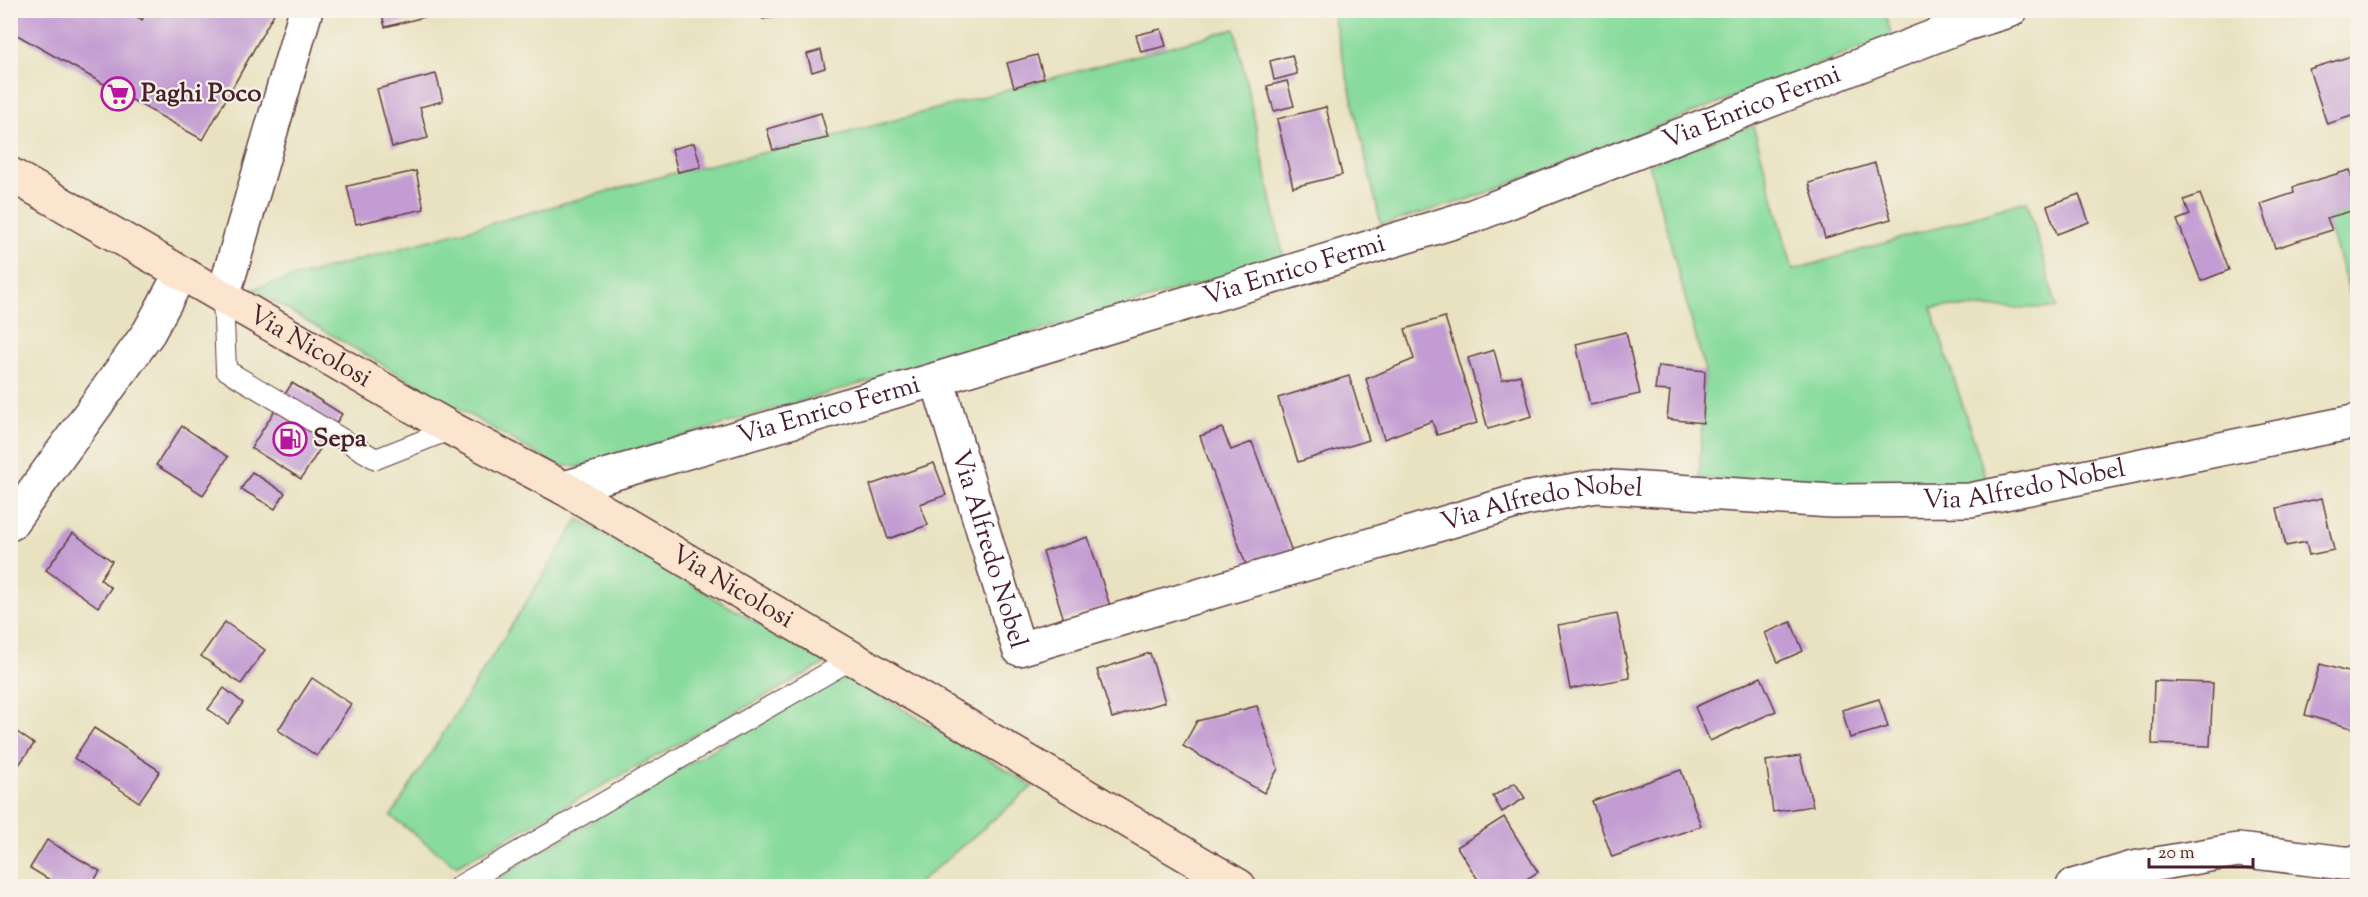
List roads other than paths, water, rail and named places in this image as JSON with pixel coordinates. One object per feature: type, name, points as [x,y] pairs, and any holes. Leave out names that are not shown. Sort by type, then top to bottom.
[{"type":"main road","name":"Via Nicolosi","points":[[10,174],[452,429],[564,488],[1239,886]]},
{"type":"street","points":[[223,297],[306,10]]},
{"type":"street","name":"Via Enrico Fermi","points":[[564,488],[937,379],[1473,216],[1966,24],[2011,10]]},
{"type":"street","points":[[10,524],[149,332],[181,273]]},
{"type":"street","name":"Via Alfredo Nobel","points":[[937,379],[1019,649],[1526,499],[1597,486],[1833,501],[1970,500],[2358,421]]},
{"type":"street","points":[[2073,886],[2133,868],[2238,849],[2344,863],[2358,862]]},
{"type":"lane","points":[[223,297],[225,370],[376,459],[452,429]]},
{"type":"lane","points":[[459,886],[852,659]]},
{"type":"place","name":"Paghi Poco","points":[[118,94]]},
{"type":"place","name":"Sepa","points":[[290,439]]}]
